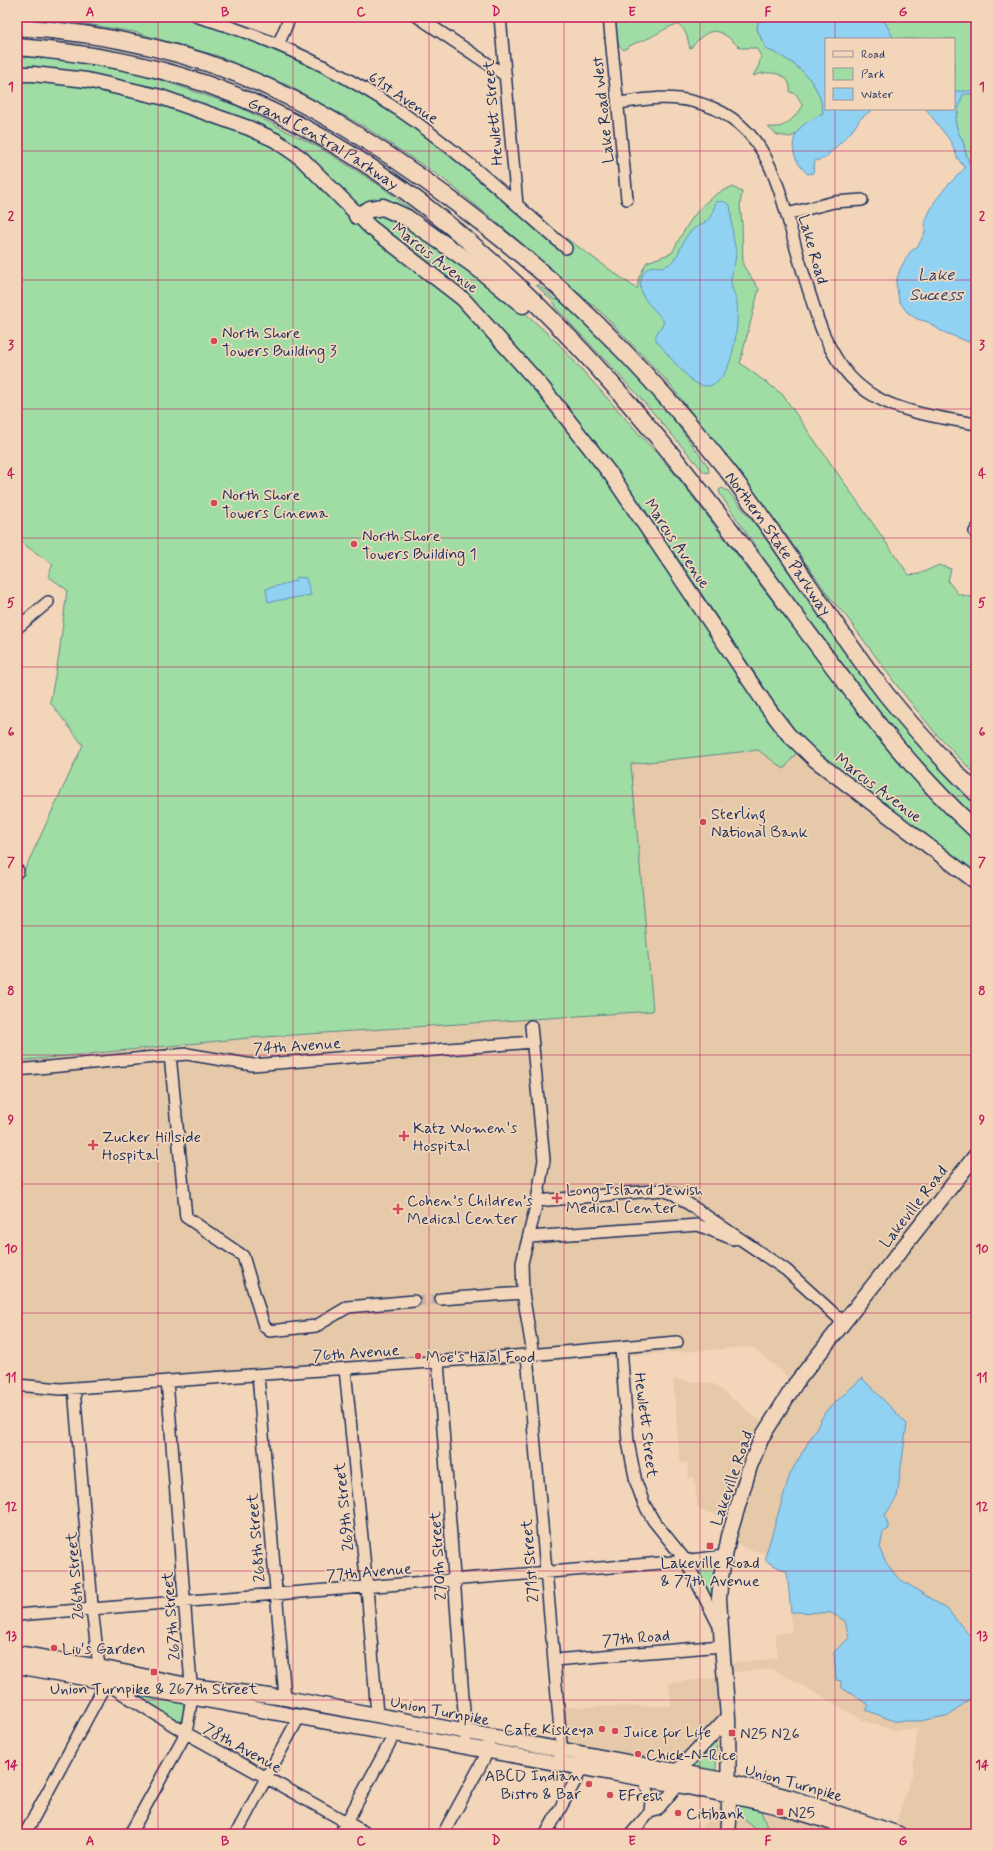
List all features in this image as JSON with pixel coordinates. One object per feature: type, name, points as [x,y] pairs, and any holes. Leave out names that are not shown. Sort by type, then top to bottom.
[{"type":"highway","name":"Grand Central Parkway","points":[[17,27],[64,30],[117,39],[168,52],[219,68],[281,94],[316,111],[362,138],[408,168],[493,232],[572,300]]},
{"type":"highway","name":"Grand Central Parkway","points":[[17,48],[99,57],[152,68],[211,86],[254,103],[303,126],[372,168],[436,215],[518,286],[577,345]]},
{"type":"highway","points":[[357,216],[370,209],[383,207],[407,218],[474,265],[513,296],[631,406]]},
{"type":"highway","name":"Northern State Parkway","points":[[572,300],[653,382],[728,472],[869,671],[923,737],[976,793]]},
{"type":"highway","name":"Northern State Parkway","points":[[577,345],[631,406],[684,470],[878,723],[913,766],[976,830]]},
{"type":"highway","points":[[923,737],[976,782]]},
{"type":"main road","name":"Marcus Avenue","points":[[17,74],[33,74],[87,80],[126,88],[180,103],[249,128],[275,140],[294,152],[357,216],[463,299],[556,403],[612,476],[768,708],[788,734],[815,760],[976,882]]},
{"type":"main road","name":"Lakeville Road","points":[[728,1834],[728,1717],[720,1628],[720,1598],[724,1556],[743,1486],[762,1437],[796,1383],[976,1155]]},
{"type":"main road","name":"Union Turnpike","points":[[17,1654],[99,1667],[192,1692],[299,1717],[394,1735],[487,1752],[560,1756]]},
{"type":"main road","name":"Union Turnpike","points":[[17,1666],[106,1683],[192,1692],[286,1698],[490,1736],[560,1756],[677,1778],[729,1796],[804,1814],[861,1834]]},
{"type":"main road","points":[[677,1778],[728,1717]]},
{"type":"main road","name":"Union Turnpike","points":[[583,1761],[644,1779],[677,1778],[729,1781],[792,1798],[899,1834]]},
{"type":"street","name":"61st Avenue","points":[[198,17],[278,45],[324,66],[401,112],[446,146],[566,248]]},
{"type":"street","points":[[278,45],[290,17]]},
{"type":"street","points":[[418,17],[506,76]]},
{"type":"street","name":"Hewlett Street","points":[[500,17],[517,205]]},
{"type":"street","name":"Lake Road West","points":[[609,17],[627,199]]},
{"type":"street","name":"Lake Road","points":[[618,103],[646,99],[679,99],[704,105],[730,118],[750,135],[768,160],[787,214],[824,338],[834,356],[850,377],[861,387],[886,403],[912,412],[976,424]]},
{"type":"street","points":[[787,214],[834,202],[862,200]]},
{"type":"street","points":[[19,622],[48,602]]},
{"type":"street","name":"271st Street","points":[[531,1026],[544,1160],[537,1201],[522,1263],[523,1293],[530,1355],[560,1756]]},
{"type":"street","name":"74th Avenue","points":[[17,1070],[187,1054],[253,1065],[532,1042]]},
{"type":"street","points":[[170,1055],[186,1217],[244,1256],[266,1329],[270,1331],[316,1326],[348,1307],[414,1301]]},
{"type":"street","points":[[537,1201],[668,1191],[786,1270],[843,1322]]},
{"type":"street","points":[[529,1237],[698,1225],[754,1248]]},
{"type":"street","points":[[441,1299],[523,1293]]},
{"type":"street","name":"76th Avenue","points":[[17,1385],[61,1389],[530,1355],[677,1342]]},
{"type":"street","name":"Hewlett Street","points":[[621,1347],[628,1442],[636,1482],[644,1504],[653,1520],[686,1561],[720,1628]]},
{"type":"street","name":"270th Street","points":[[438,1362],[467,1748]]},
{"type":"street","name":"269th Street","points":[[345,1368],[367,1587],[377,1715]]},
{"type":"street","name":"268th Street","points":[[258,1375],[286,1698]]},
{"type":"street","name":"267th Street","points":[[130,1834],[186,1733],[192,1692],[167,1381]]},
{"type":"street","name":"266th Street","points":[[74,1388],[92,1609],[99,1667],[106,1683]]},
{"type":"street","name":"77th Avenue","points":[[17,1615],[686,1561],[724,1556]]},
{"type":"street","name":"77th Road","points":[[554,1660],[722,1646]]},
{"type":"street","points":[[25,1834],[106,1683]]},
{"type":"street","name":"78th Avenue","points":[[106,1683],[186,1733],[368,1834]]},
{"type":"street","points":[[236,1834],[299,1717]]},
{"type":"street","points":[[340,1834],[394,1735]]},
{"type":"street","points":[[443,1834],[487,1752],[490,1736]]},
{"type":"street","points":[[546,1834],[583,1761]]},
{"type":"street","points":[[631,1834],[650,1812],[656,1810],[677,1778]]},
{"type":"street","points":[[644,1779],[651,1801],[650,1812]]},
{"type":"shaded area","points":[[801,747],[976,882],[976,1834],[899,1834],[893,1831],[913,1772],[917,1729],[894,1730],[868,1723],[773,1669],[724,1673],[723,1664],[778,1658],[775,1634],[792,1631],[787,1572],[766,1561],[766,1554],[744,1548],[729,1536],[733,1520],[698,1510],[694,1477],[689,1478],[687,1462],[680,1463],[673,1379],[714,1384],[768,1427],[795,1383],[752,1347],[17,1399],[17,1061],[249,1038],[653,1011],[631,763],[758,750],[784,769]]},
{"type":"shaded area","points":[[723,1677],[728,1717],[677,1772],[561,1750],[558,1707],[671,1706],[669,1683]]},
{"type":"shaded area","points":[[729,1796],[861,1834],[696,1834]]},
{"type":"green space","points":[[17,17],[183,17],[219,27],[290,55],[358,89],[390,109],[451,153],[562,246],[566,238],[637,289],[639,277],[647,262],[672,253],[689,223],[703,205],[721,192],[732,187],[742,192],[740,205],[743,265],[759,289],[740,363],[782,394],[909,575],[919,574],[939,565],[951,569],[948,581],[958,594],[976,598],[976,775],[937,735],[898,687],[846,616],[831,599],[784,532],[667,381],[603,314],[498,223],[442,178],[365,127],[287,85],[215,55],[134,32],[62,20]]},
{"type":"green space","points":[[612,17],[628,17],[640,21],[650,17],[759,17],[757,29],[766,49],[786,59],[804,73],[817,91],[823,113],[806,123],[798,133],[791,137],[777,135],[768,127],[780,127],[791,120],[800,111],[802,104],[796,94],[790,92],[790,85],[783,76],[765,73],[753,76],[759,65],[761,56],[756,48],[740,48],[726,36],[715,31],[703,35],[690,49],[684,30],[680,26],[676,25],[633,44],[624,50],[614,40],[603,38],[608,32]]},
{"type":"green space","points":[[882,17],[976,17],[976,168],[971,168],[955,121],[958,113],[957,92],[955,91],[955,38],[893,38]]},
{"type":"green space","points":[[17,56],[66,60],[146,75],[237,106],[322,149],[382,187],[431,225],[429,228],[357,204],[312,160],[291,143],[263,128],[17,68]]},
{"type":"green space","points":[[17,74],[87,80],[261,134],[419,264],[543,388],[801,747],[784,769],[758,750],[631,764],[653,1011],[249,1038],[17,1061],[17,886],[83,745],[50,702],[59,655],[67,590],[48,576],[53,564],[17,540]]},
{"type":"green space","points":[[388,212],[502,292],[558,343],[675,474],[879,739],[936,802],[976,841],[976,873],[817,753],[788,723],[644,508],[545,379],[473,300],[430,262],[372,219],[372,213]]},
{"type":"green space","points":[[536,285],[539,285],[555,300],[561,300],[596,333],[659,400],[708,466],[709,472],[707,473],[703,471],[637,394]]},
{"type":"green space","points":[[722,488],[728,491],[780,555],[941,767],[976,803],[976,819],[905,743],[840,663],[779,580],[720,494],[719,490]]},
{"type":"green space","points":[[724,1556],[720,1628],[686,1561]]},
{"type":"green space","points":[[127,1693],[185,1703],[186,1706],[180,1723]]},
{"type":"green space","points":[[717,1736],[715,1772],[689,1768]]},
{"type":"green space","points":[[729,1795],[757,1801],[767,1827],[760,1832],[729,1808]]},
{"type":"water","points":[[759,17],[882,17],[893,38],[825,38],[825,110],[872,110],[860,119],[852,131],[825,158],[815,161],[813,173],[808,174],[802,168],[793,148],[796,134],[800,128],[807,122],[823,113],[817,91],[804,73],[796,66],[766,49],[757,29]]},
{"type":"water","name":"Lake Success","points":[[976,88],[976,94],[963,94],[955,121],[971,168],[976,168],[976,345],[941,331],[928,322],[917,319],[907,312],[899,301],[896,282],[900,269],[910,252],[918,246],[925,232],[925,221],[935,201],[947,186],[965,168],[958,159],[951,142],[927,110],[955,110],[955,91],[971,91]]},
{"type":"water","points":[[723,201],[730,205],[736,251],[731,281],[737,304],[737,326],[732,356],[727,369],[720,379],[711,385],[700,385],[695,383],[683,372],[656,340],[656,335],[664,322],[645,299],[640,287],[644,272],[652,266],[664,267],[671,263],[689,233],[709,219],[716,202]]},
{"type":"water","points":[[297,577],[306,578],[311,595],[268,602],[266,589],[295,581]]},
{"type":"water","points":[[862,1378],[907,1424],[897,1497],[885,1515],[889,1529],[883,1532],[880,1549],[885,1561],[898,1578],[947,1609],[976,1643],[976,1694],[950,1715],[921,1721],[894,1721],[866,1710],[869,1705],[842,1688],[841,1681],[836,1680],[834,1652],[849,1638],[845,1621],[831,1613],[791,1612],[787,1572],[766,1561],[766,1554],[790,1474],[826,1411]]},
{"type":"tunnel","points":[[414,1301],[441,1299]]},
{"type":"place","name":"North Shore Towers Building 3","points":[[214,341]]},
{"type":"place","name":"North Shore Towers Cinema","points":[[214,503]]},
{"type":"place","name":"North Shore Towers Building 1","points":[[354,544]]},
{"type":"place","name":"Sterling National Bank","points":[[703,822]]},
{"type":"place","name":"Katz Women's Hospital","points":[[404,1136]]},
{"type":"place","name":"Zucker Hillside Hospital","points":[[93,1145]]},
{"type":"place","name":"Long Island Jewish Medical Center","points":[[557,1198]]},
{"type":"place","name":"Cohen’s Children’s Medical Center","points":[[398,1209]]},
{"type":"place","name":"Moe's Halal Food","points":[[418,1356]]},
{"type":"place","name":"Lakeville Road & 77th Avenue","points":[[710,1546]]},
{"type":"place","name":"Liu's Garden","points":[[54,1648]]},
{"type":"place","name":"Union Turnpike & 267th Street","points":[[154,1672]]},
{"type":"place","name":"Cafe Kiskeya","points":[[602,1729]]},
{"type":"place","name":"Juice for Life","points":[[615,1731]]},
{"type":"place","name":"N25 N26","points":[[732,1733]]},
{"type":"place","name":"Chick-N-Rice","points":[[638,1754]]},
{"type":"place","name":"ABCD Indian Bistro & Bar","points":[[589,1784]]},
{"type":"place","name":"EFresh","points":[[610,1795]]},
{"type":"place","name":"N25","points":[[780,1812]]},
{"type":"place","name":"Citibank","points":[[678,1813]]}]
